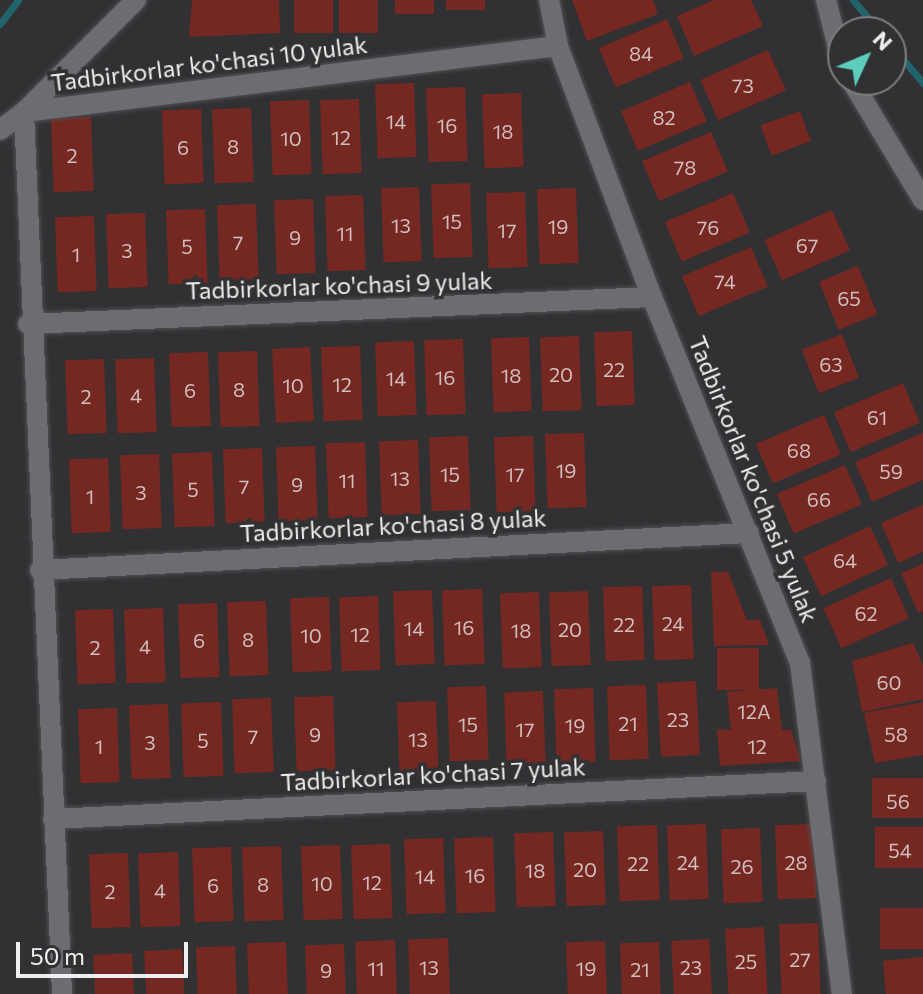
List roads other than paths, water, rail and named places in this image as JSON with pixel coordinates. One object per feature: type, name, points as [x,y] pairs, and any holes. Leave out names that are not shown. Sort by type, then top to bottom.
[{"type":"street","name":"Tadbirkorlar ko'chasi 10 yulak","points":[[24,112],[136,0]]},
{"type":"street","name":"Tadbirkorlar ko'chasi 5 yulak","points":[[549,0],[558,46],[652,297],[800,663],[842,994]]},
{"type":"street","name":"Tadbirkorlar ko'chasi 10 yulak","points":[[24,112],[558,46]]},
{"type":"street","points":[[861,96],[923,200]]},
{"type":"street","points":[[0,130],[24,112]]},
{"type":"street","points":[[24,112],[28,324],[62,994]]},
{"type":"street","name":"Tadbirkorlar ko'chasi 9 yulak","points":[[28,324],[652,297]]},
{"type":"street","name":"Tadbirkorlar ko'chasi 8 yulak","points":[[40,570],[749,533]]},
{"type":"street","name":"Tadbirkorlar ko'chasi 7 yulak","points":[[53,819],[816,781]]},
{"type":"waterway","points":[[0,24],[18,0]]},
{"type":"waterway","points":[[853,0],[866,16]]},
{"type":"waterway","points":[[907,64],[923,83]]}]
